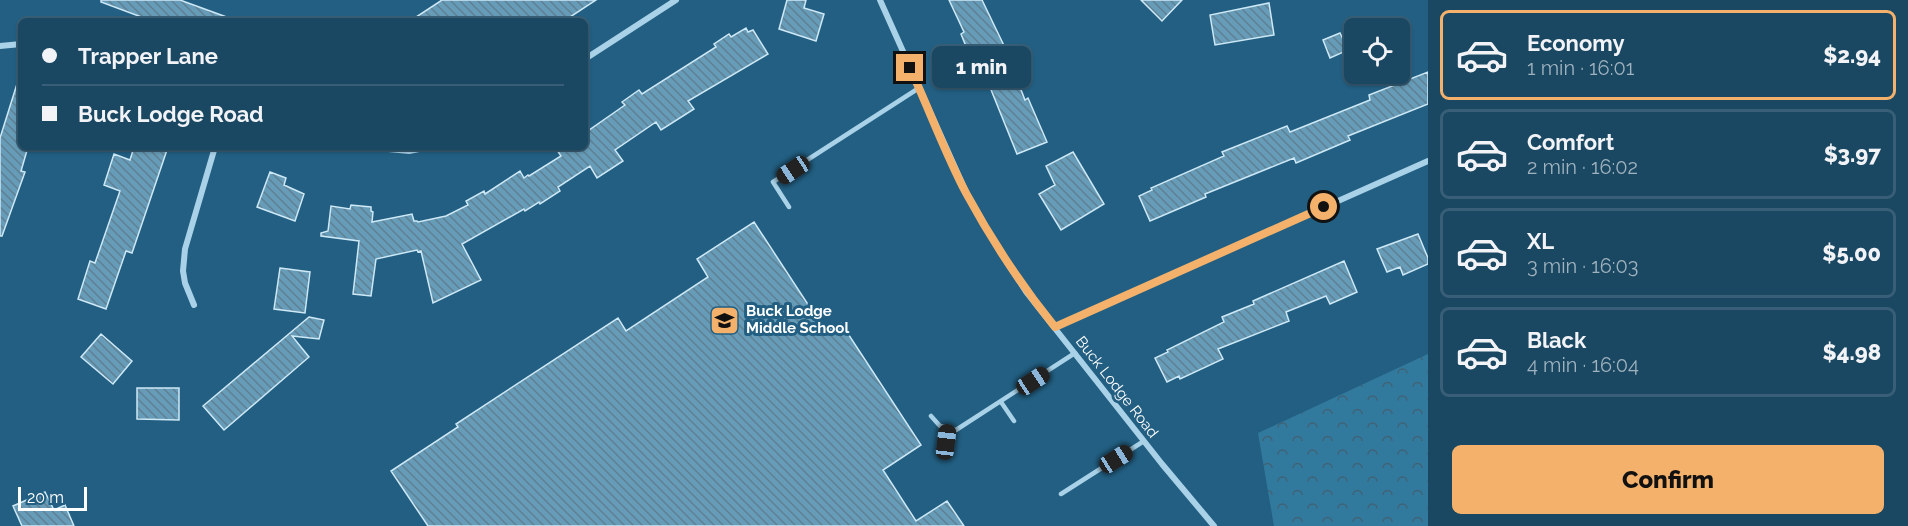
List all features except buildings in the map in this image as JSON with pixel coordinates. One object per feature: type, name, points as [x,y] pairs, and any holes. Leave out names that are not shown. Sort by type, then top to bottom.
[{"type":"street","points":[[588,57],[676,0]]},
{"type":"street","name":"Buck Lodge Road","points":[[880,0],[966,192],[1027,293],[1214,526]]},
{"type":"street","points":[[0,46],[18,44]]},
{"type":"street","points":[[194,305],[183,271],[185,249],[213,150]]},
{"type":"street","points":[[399,150],[414,150]]},
{"type":"street","points":[[1055,327],[1428,161]]},
{"type":"lane","points":[[789,207],[773,182],[919,88]]},
{"type":"lane","points":[[931,416],[939,426],[956,430],[1075,353]]},
{"type":"lane","points":[[1001,402],[1014,421]]},
{"type":"lane","points":[[944,457],[948,428]]},
{"type":"lane","points":[[1061,494],[1144,441]]},
{"type":"green space","points":[[1428,354],[1428,526],[1274,526],[1258,433]]},
{"type":"place","name":"Buck Lodge Middle School","points":[[725,320]]},
{"type":"route","points":[[910,68],[966,192],[1027,293],[1055,327],[1324,207]]}]
